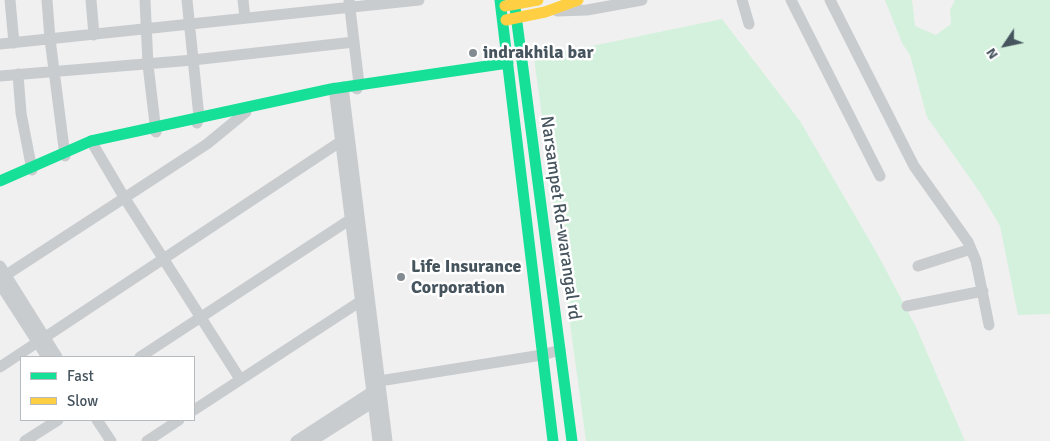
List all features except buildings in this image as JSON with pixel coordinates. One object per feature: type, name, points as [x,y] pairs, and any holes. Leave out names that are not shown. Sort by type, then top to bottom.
[{"type":"main road","points":[[500,3],[538,0]]},
{"type":"main road","points":[[502,21],[546,12],[578,0]]},
{"type":"main road","name":"Narsampet Rd-warangal rd","points":[[514,2],[572,441]]},
{"type":"main road","name":"Narsampet Rd-warangal rd","points":[[500,3],[553,441]]},
{"type":"main road","points":[[0,181],[93,143],[358,87]]},
{"type":"street","points":[[10,0],[14,43]]},
{"type":"street","points":[[47,0],[50,39],[65,154]]},
{"type":"street","points":[[91,0],[94,34]]},
{"type":"street","points":[[145,0],[148,65],[156,129]]},
{"type":"street","points":[[188,0],[198,120],[246,112],[339,90],[376,390],[387,441]]},
{"type":"street","points":[[243,0],[245,18]]},
{"type":"street","points":[[295,0],[296,12]]},
{"type":"street","points":[[0,44],[245,18],[350,4],[419,0]]},
{"type":"street","points":[[546,12],[587,10],[642,0]]},
{"type":"street","points":[[742,0],[749,24]]},
{"type":"street","points":[[791,0],[880,176]]},
{"type":"street","points":[[830,0],[914,166],[958,225],[971,249],[990,325]]},
{"type":"street","points":[[350,4],[358,87],[507,66]]},
{"type":"street","points":[[0,76],[148,65],[354,42]]},
{"type":"street","points":[[0,186],[32,168],[21,113],[18,74]]},
{"type":"street","points":[[47,356],[39,337],[1,273],[207,144],[246,112]]},
{"type":"street","points":[[0,358],[39,337],[345,139]]},
{"type":"street","points":[[93,143],[124,197],[240,379]]},
{"type":"street","points":[[142,356],[201,319],[354,217]]},
{"type":"street","points":[[918,266],[971,249]]},
{"type":"street","points":[[907,306],[983,291]]},
{"type":"street","points":[[195,409],[364,299]]},
{"type":"street","points":[[39,337],[56,356]]},
{"type":"street","points":[[0,367],[39,337]]},
{"type":"street","points":[[296,441],[376,390],[560,350]]},
{"type":"street","points":[[312,441],[376,390]]},
{"type":"street","points":[[376,390],[378,441]]},
{"type":"street","points":[[14,441],[44,421]]},
{"type":"street","points":[[25,441],[56,421]]},
{"type":"street","points":[[89,421],[102,441]]},
{"type":"street","points":[[98,421],[111,441]]},
{"type":"street","points":[[147,441],[177,421]]},
{"type":"green space","points":[[885,0],[912,0],[915,26],[936,35],[951,24],[950,10],[955,0],[1050,0],[1050,314],[1018,315],[1000,226],[981,194],[927,117],[910,55],[902,43]]},
{"type":"green space","points":[[722,19],[800,121],[878,255],[916,327],[965,441],[586,441],[534,58]]},
{"type":"traffic: fast","points":[[500,0],[553,441]]},
{"type":"traffic: fast","points":[[514,0],[572,441]]},
{"type":"traffic: fast","points":[[0,181],[91,141],[331,89],[508,63]]},
{"type":"traffic: slow","points":[[505,6],[538,0]]},
{"type":"traffic: slow","points":[[506,20],[545,12],[578,0]]},
{"type":"place","name":"indrakhila bar","points":[[473,53]]},
{"type":"place","name":"Life Insurance Corporation","points":[[401,277]]}]
